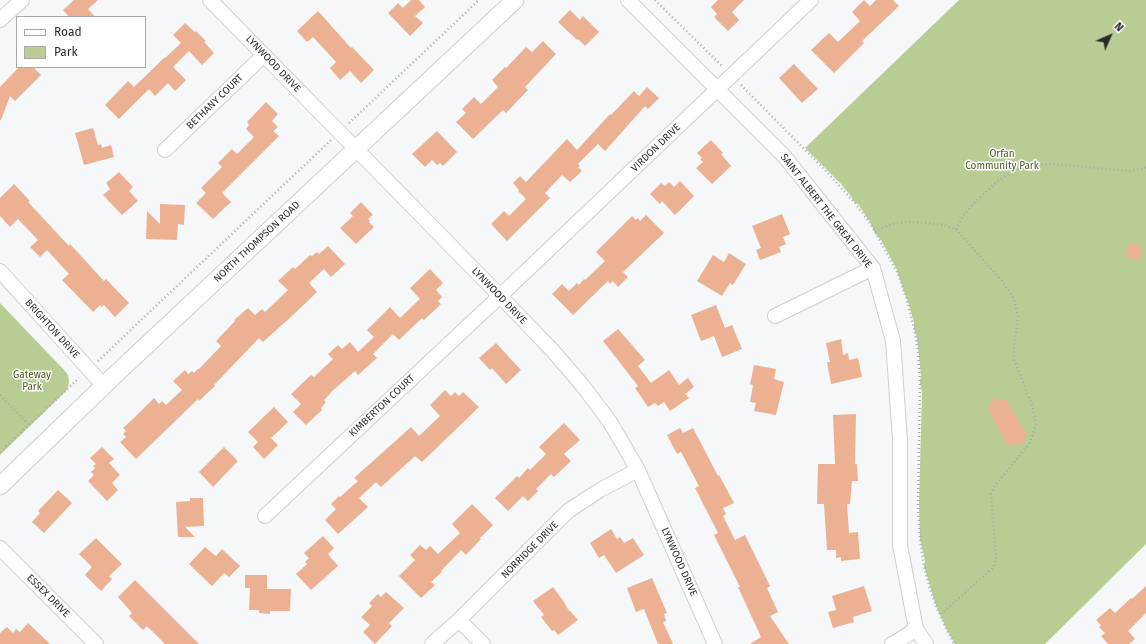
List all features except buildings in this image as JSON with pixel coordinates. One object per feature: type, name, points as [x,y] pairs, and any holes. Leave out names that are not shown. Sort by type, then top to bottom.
[{"type":"street","points":[[0,20],[22,0]]},
{"type":"street","name":"LYNWOOD DRIVE","points":[[210,0],[500,296],[553,351],[583,386],[610,422],[638,470],[715,644]]},
{"type":"street","name":"NORTH THOMPSON ROAD","points":[[0,486],[104,386],[515,0]]},
{"type":"street","name":"SAINT ALBERT THE GREAT DRIVE","points":[[628,0],[785,157],[873,268],[893,341],[900,440],[900,545],[916,629],[926,644]]},
{"type":"street","name":"VIRDON DRIVE","points":[[500,296],[811,0]]},
{"type":"street","name":"BETHANY COURT","points":[[166,150],[264,55]]},
{"type":"street","points":[[775,316],[873,268]]},
{"type":"street","name":"BRIGHTON DRIVE","points":[[0,271],[104,386]]},
{"type":"street","name":"KIMBERTON COURT","points":[[265,516],[500,296]]},
{"type":"street","name":"NORRIDGE DRIVE","points":[[432,644],[459,620],[568,511],[600,490],[638,470]]},
{"type":"street","name":"ESSEX DRIVE","points":[[0,548],[96,644]]},
{"type":"street","points":[[459,620],[483,644]]},
{"type":"street","points":[[892,644],[916,629]]},
{"type":"path","points":[[0,452],[479,0]]},
{"type":"path","points":[[655,0],[824,168],[868,220],[898,274],[907,301],[917,346],[920,382],[918,508],[920,539],[924,566],[929,586],[940,615],[954,644]]},
{"type":"path","points":[[956,229],[963,216],[978,199],[998,181],[1014,170],[1033,165],[1052,164],[1130,171],[1146,167]]},
{"type":"path","points":[[875,232],[892,224],[909,222],[938,224],[956,229],[1002,281],[1014,299],[1018,316],[1014,346],[1014,359],[1033,408],[1036,422],[1029,444],[994,487],[991,494],[996,556],[994,567],[940,615]]},
{"type":"path","points":[[0,395],[29,425]]},
{"type":"green space","name":"Orfan Community Park","points":[[959,0],[1146,0],[1146,544],[1045,644],[955,644],[947,630],[936,606],[924,566],[925,561],[920,539],[919,504],[922,392],[917,339],[910,308],[896,268],[870,222],[858,204],[854,202],[841,184],[805,148]]},
{"type":"green space","name":"Gateway Park","points":[[0,303],[65,371],[68,375],[69,381],[68,388],[65,392],[0,455]]}]
